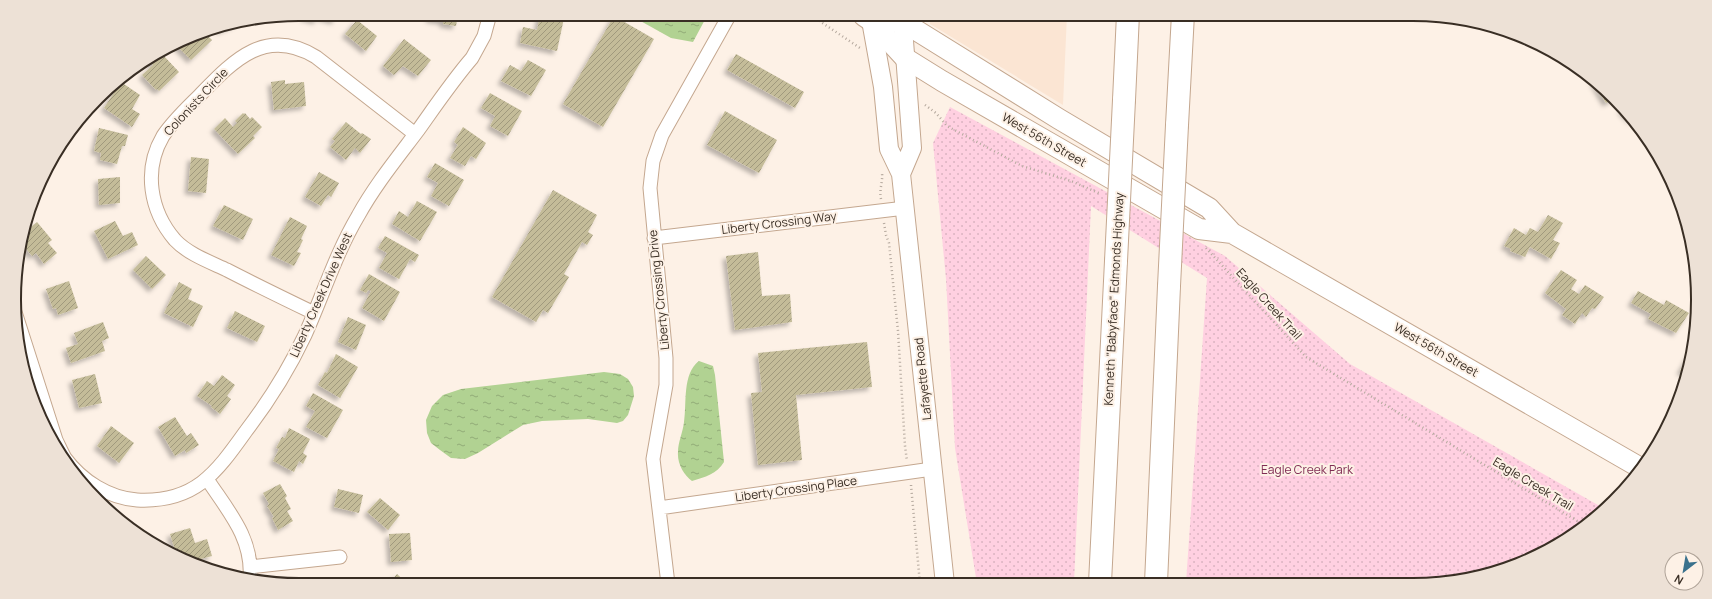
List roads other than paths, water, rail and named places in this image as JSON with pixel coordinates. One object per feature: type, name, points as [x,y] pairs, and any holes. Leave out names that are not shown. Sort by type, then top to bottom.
[{"type":"highway","name":"Kenneth \"Babyface\" Edmonds Highway","points":[[1100,578],[1128,21]]},
{"type":"highway","points":[[1156,578],[1183,21]]},
{"type":"main road","name":"Lafayette Road","points":[[868,21],[883,87],[890,149],[901,174],[944,578]]},
{"type":"main road","name":"West 56th Street","points":[[872,21],[905,58],[1199,230],[1232,233]]},
{"type":"main road","name":"Lafayette Road","points":[[901,174],[912,148],[903,21]]},
{"type":"main road","name":"West 56th Street","points":[[908,21],[1059,119],[1209,208],[1232,233],[1635,466]]},
{"type":"street","name":"Liberty Creek Drive West","points":[[99,492],[123,498],[150,500],[177,495],[190,490],[207,479],[227,457],[271,396],[295,354],[344,242],[357,217],[379,182],[475,52],[484,36],[488,21]]},
{"type":"street","name":"Liberty Crossing Drive","points":[[667,578],[653,459],[666,385],[666,358],[650,188],[651,167],[662,135],[726,21]]},
{"type":"street","name":"Colonists Circle","points":[[314,313],[199,256],[182,246],[172,236],[158,214],[151,188],[153,161],[163,137],[175,120],[232,63],[250,52],[263,47],[277,45],[304,51],[316,57],[415,134]]},
{"type":"street","name":"Liberty Crossing Way","points":[[654,238],[905,208]]},
{"type":"street","name":"Liberty Creek Drive West","points":[[23,338],[52,426]]},
{"type":"street","name":"Liberty Crossing Place","points":[[659,508],[932,469]]},
{"type":"street","points":[[207,479],[244,537],[249,553],[250,573],[340,557]]},
{"type":"water","points":[[641,21],[704,21],[693,42],[671,38]]},
{"type":"water","points":[[699,361],[713,366],[724,462],[714,472],[692,481],[686,476],[680,465],[678,448],[684,422],[686,389],[690,373]]},
{"type":"water","points":[[604,372],[620,374],[628,379],[633,387],[634,396],[628,415],[623,421],[617,423],[588,419],[542,421],[523,425],[478,453],[465,459],[451,458],[431,443],[427,433],[426,420],[432,406],[443,395],[461,389]]},
{"type":"park label","name":"Eagle Creek Park","points":[[1307,470]]}]
